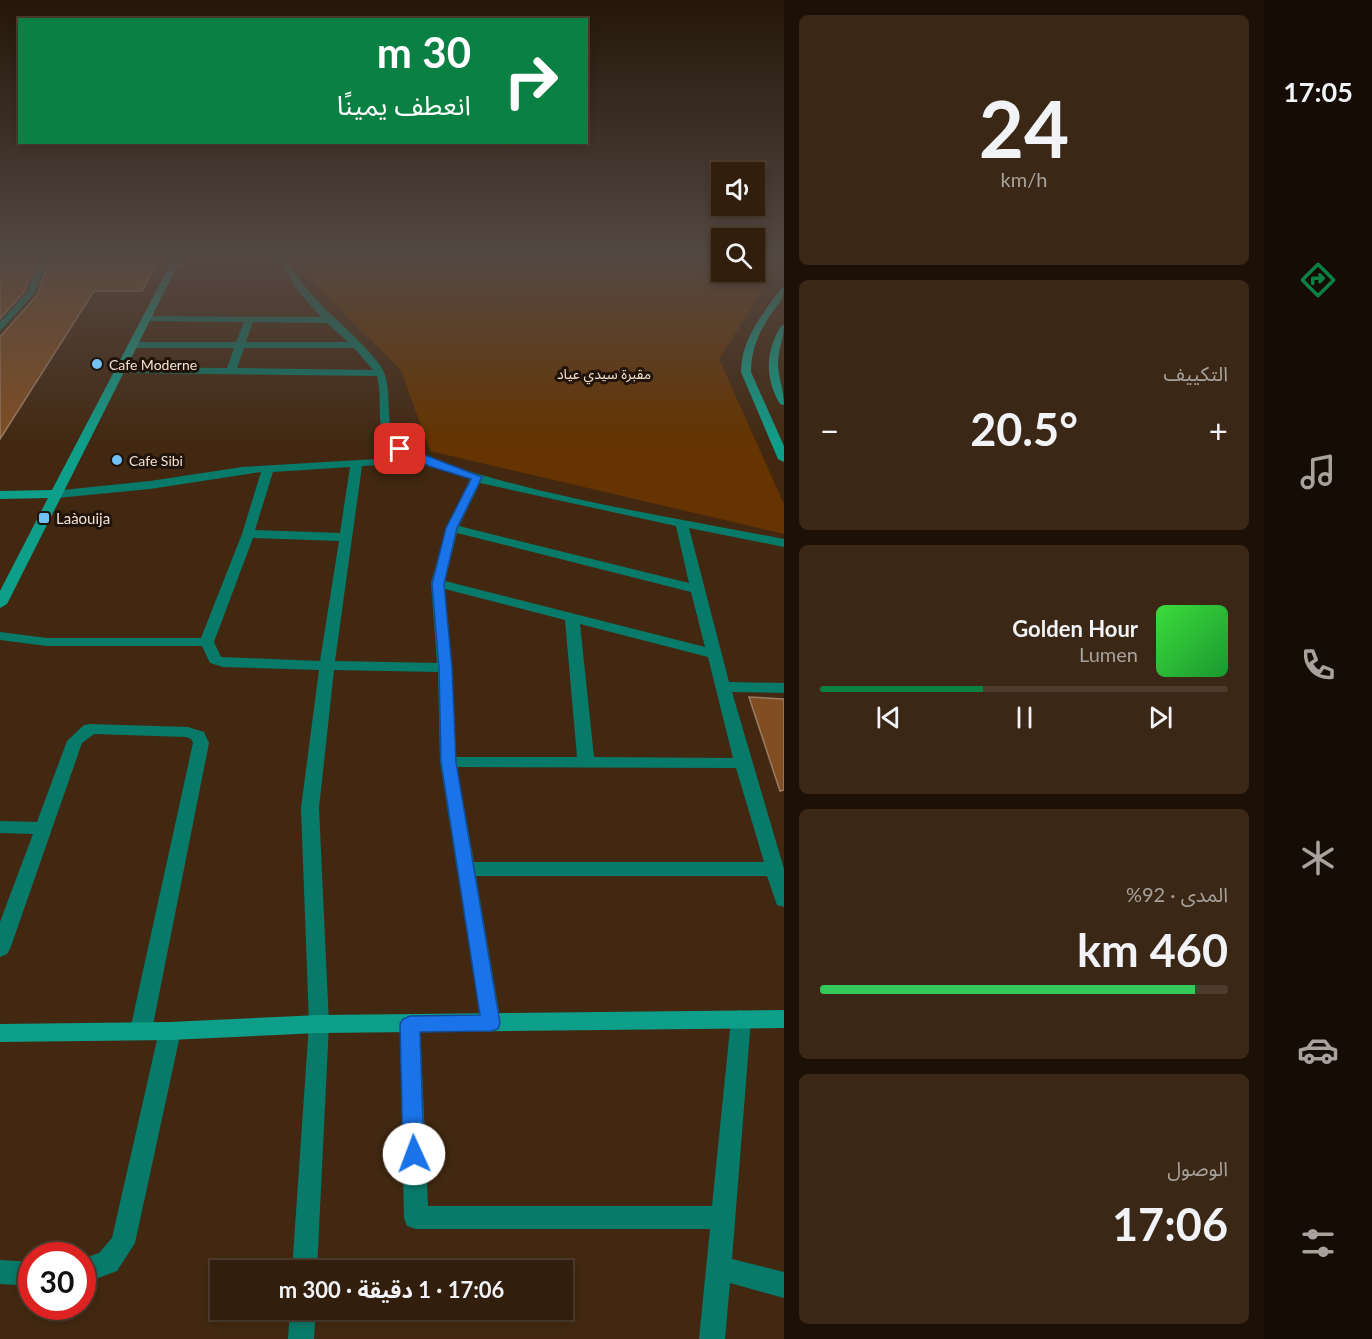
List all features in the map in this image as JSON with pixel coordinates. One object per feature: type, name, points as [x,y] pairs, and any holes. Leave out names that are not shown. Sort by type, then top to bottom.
[{"type":"street","points":[[0,604],[144,319]]},
{"type":"street","points":[[222,319],[331,320],[381,373],[387,429],[392,442],[412,456],[477,477],[682,523],[784,543]]},
{"type":"street","points":[[765,319],[753,339],[744,363],[746,372],[779,436],[784,459]]},
{"type":"street","points":[[231,371],[249,320]]},
{"type":"street","points":[[784,328],[772,359],[773,377],[784,402]]},
{"type":"street","points":[[132,345],[356,345]]},
{"type":"street","points":[[119,370],[381,373]]},
{"type":"street","points":[[0,495],[57,494],[150,485],[268,468],[394,461],[412,456]]},
{"type":"street","points":[[306,1260],[319,1024],[310,808],[327,666],[357,462]]},
{"type":"street","points":[[268,468],[248,534],[207,642],[211,656],[223,663],[446,668]]},
{"type":"street","points":[[477,477],[452,528],[438,584],[446,668],[448,762],[491,1023]]},
{"type":"street","points":[[682,523],[743,763],[784,900]]},
{"type":"street","points":[[452,528],[697,589]]},
{"type":"street","points":[[248,534],[345,537]]},
{"type":"street","points":[[438,584],[714,654]]},
{"type":"street","points":[[572,617],[586,761]]},
{"type":"street","points":[[0,636],[47,642],[207,642]]},
{"type":"street","points":[[724,687],[784,688]]},
{"type":"street","points":[[0,949],[75,741],[82,733],[90,729],[188,732],[198,736],[201,743],[141,1030]]},
{"type":"street","points":[[448,762],[743,763]]},
{"type":"street","points":[[0,827],[44,828]]},
{"type":"street","points":[[464,868],[775,869]]},
{"type":"street","points":[[712,1339],[741,1018]]},
{"type":"street","points":[[0,1033],[170,1031],[319,1024],[784,1019]]},
{"type":"street","points":[[410,1024],[416,1218],[723,1217]]},
{"type":"street","points":[[96,1267],[108,1262],[123,1243],[170,1031]]},
{"type":"street","points":[[719,1268],[784,1285]]},
{"type":"street","points":[[0,1272],[18,1273]]},
{"type":"street","points":[[301,1339],[302,1320]]},
{"type":"green space","name":"مقبرة سيدي عياد","points":[[350,319],[744,319],[719,359],[784,504],[784,534],[430,451],[401,370]]},
{"type":"building","points":[[15,319],[76,319],[0,439],[0,337]]},
{"type":"building","points":[[749,697],[784,699],[784,790],[780,791]]},
{"type":"place","name":"Cafe Moderne","points":[[97,364]]},
{"type":"place","name":"Cafe Sibi","points":[[117,460]]},
{"type":"place","name":"Laàouija","points":[[44,518]]},
{"type":"route","points":[[400,449],[433,464],[477,477],[452,528],[438,584],[446,668],[448,762],[491,1023],[410,1024],[414,1154]]}]
